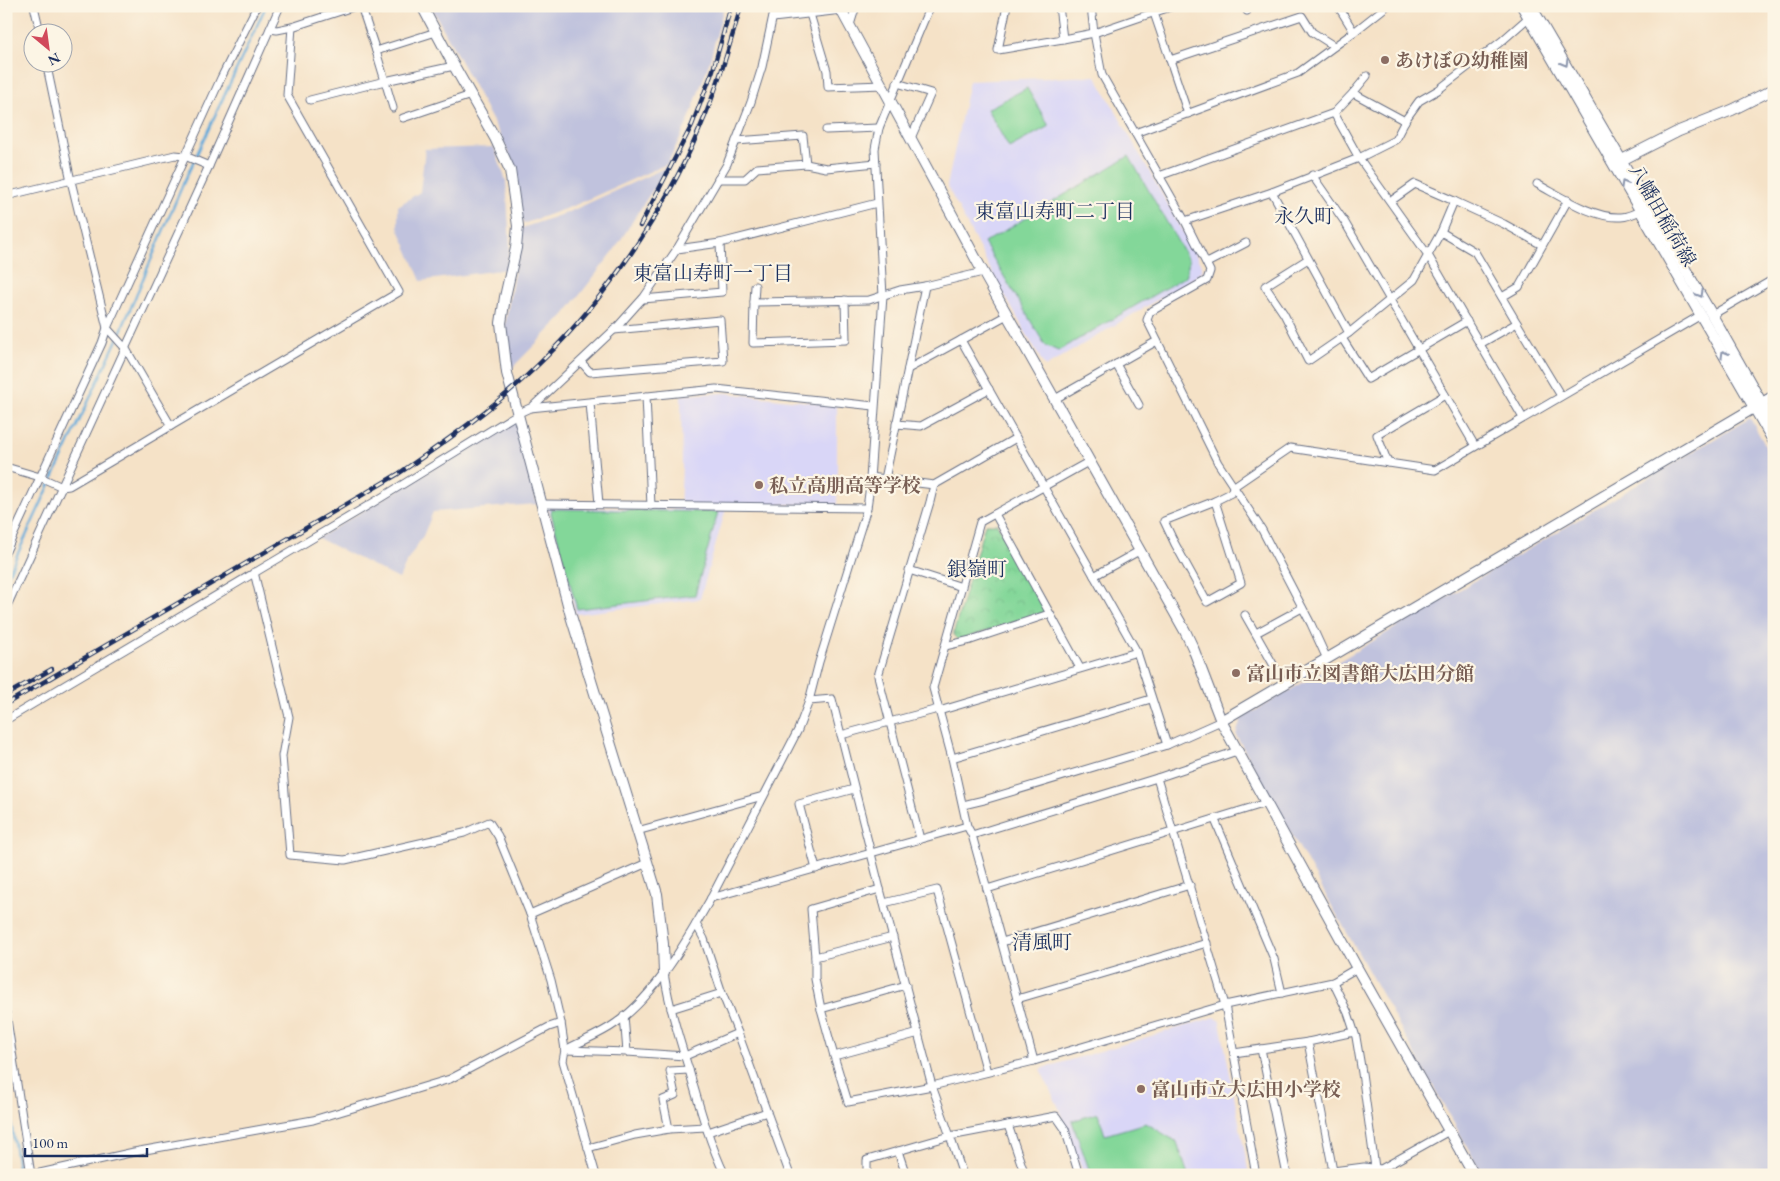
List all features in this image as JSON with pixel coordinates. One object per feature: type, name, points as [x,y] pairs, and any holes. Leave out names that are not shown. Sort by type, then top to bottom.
[{"type":"street","points":[[34,6],[38,22]]},
{"type":"street","points":[[6,551],[102,344],[107,328],[185,156],[257,6]]},
{"type":"street","points":[[6,608],[126,349],[280,6]]},
{"type":"street","points":[[270,29],[277,30],[292,27],[356,6]]},
{"type":"street","points":[[361,6],[392,108]]},
{"type":"street","points":[[422,6],[495,138],[510,170],[518,226],[516,248],[501,323],[507,373],[572,616],[657,894],[663,944],[664,973],[671,1009],[707,1129],[725,1175]]},
{"type":"street","points":[[6,720],[530,408],[580,362],[614,330],[642,298],[677,249],[727,164],[751,102],[762,67],[776,6]]},
{"type":"street","points":[[850,26],[856,6]]},
{"type":"street","points":[[565,1050],[616,1024],[646,997],[664,973],[696,924],[710,898],[798,730],[809,701],[818,662],[867,508],[883,296],[875,149],[879,128],[930,6]]},
{"type":"street","points":[[1007,6],[998,50],[1094,33],[1173,6]]},
{"type":"street","points":[[1059,6],[1062,39]]},
{"type":"street","points":[[1091,6],[1102,75],[1185,221],[1210,271],[1207,280],[1150,312],[1147,320],[1218,463],[1262,530],[1327,659]]},
{"type":"street","points":[[1338,6],[1354,32]]},
{"type":"street","points":[[1135,133],[1298,73],[1387,6]]},
{"type":"street","name":"八幡田稲荷線","points":[[1522,6],[1617,162]]},
{"type":"street","name":"八幡田稲荷線","points":[[1531,6],[1701,315],[1758,404],[1774,424]]},
{"type":"street","points":[[773,18],[841,8],[983,272],[1189,640],[1221,721],[1237,751],[1474,1175]]},
{"type":"street","points":[[1154,13],[1188,114]]},
{"type":"street","points":[[810,14],[827,72],[828,87],[883,85]]},
{"type":"street","points":[[1170,60],[1302,16],[1312,32],[1334,46]]},
{"type":"street","points":[[1185,221],[1272,192],[1359,158],[1395,140],[1419,101],[1438,90],[1504,40],[1528,18]]},
{"type":"street","points":[[6,467],[40,477],[62,487],[69,486],[399,292],[287,96],[292,27]]},
{"type":"street","points":[[376,51],[436,32]]},
{"type":"street","points":[[310,100],[355,87],[454,66]]},
{"type":"street","points":[[48,72],[71,181],[107,328],[126,349],[171,426]]},
{"type":"street","points":[[1159,176],[1334,113],[1367,76]]},
{"type":"street","points":[[898,83],[931,93],[911,138]]},
{"type":"street","points":[[1617,162],[1679,131],[1732,110],[1774,89]]},
{"type":"street","points":[[1353,93],[1405,121]]},
{"type":"street","points":[[404,118],[471,95]]},
{"type":"street","points":[[1334,113],[1359,158],[1428,255],[1523,418]]},
{"type":"street","points":[[826,130],[879,128]]},
{"type":"street","points":[[736,141],[803,136],[806,164]]},
{"type":"street","points":[[6,196],[175,155],[185,156],[209,166]]},
{"type":"street","points":[[718,180],[745,179],[757,168],[806,164],[826,168],[876,163]]},
{"type":"street","points":[[1312,175],[1344,220],[1475,446]]},
{"type":"street","points":[[1391,201],[1415,184],[1504,224],[1542,245]]},
{"type":"street","points":[[1537,184],[1592,212],[1605,216],[1622,218],[1644,209]]},
{"type":"street","points":[[1272,192],[1349,333]]},
{"type":"street","points":[[1502,297],[1519,287],[1568,200]]},
{"type":"street","points":[[1308,260],[1265,286],[1284,314],[1308,361],[1349,333],[1414,280],[1441,232],[1454,201]]},
{"type":"street","points":[[677,249],[720,242],[878,203]]},
{"type":"street","name":"八幡田稲荷線","points":[[1644,209],[1712,315],[1758,404],[1774,442]]},
{"type":"street","points":[[1441,232],[1475,252],[1561,396]]},
{"type":"street","points":[[642,298],[722,292],[720,242]]},
{"type":"street","points":[[1207,263],[1246,243]]},
{"type":"street","points":[[754,302],[869,300],[900,290],[926,286],[983,272]]},
{"type":"street","points":[[1712,315],[1774,279]]},
{"type":"street","points":[[755,286],[753,343],[846,340],[845,300]]},
{"type":"street","points":[[885,479],[926,286]]},
{"type":"street","points":[[908,369],[1007,315]]},
{"type":"street","points":[[1215,501],[1241,583],[1207,602],[1174,544],[1164,521],[1231,493],[1233,487],[1290,448],[1435,470],[1701,315]]},
{"type":"street","points":[[580,362],[590,372],[723,360],[720,320],[614,330]]},
{"type":"street","points":[[1342,338],[1368,379],[1467,322]]},
{"type":"street","points":[[1480,344],[1517,323]]},
{"type":"street","points":[[961,340],[1137,652],[1167,745]]},
{"type":"street","points":[[1055,399],[1157,341]]},
{"type":"street","points":[[1116,364],[1139,405]]},
{"type":"street","points":[[530,408],[716,389],[874,406]]},
{"type":"street","points":[[896,424],[922,426],[989,389]]},
{"type":"street","points":[[1388,463],[1376,435],[1445,395]]},
{"type":"street","points":[[646,396],[651,506]]},
{"type":"street","points":[[962,805],[1167,745],[1221,721],[1774,396]]},
{"type":"street","points":[[590,403],[599,504]]},
{"type":"street","points":[[870,477],[934,485],[1016,438]]},
{"type":"street","points":[[1034,1061],[972,835],[967,826],[952,758],[932,688],[980,522],[1090,461]]},
{"type":"street","points":[[920,839],[878,676],[934,485]]},
{"type":"street","points":[[541,504],[867,508]]},
{"type":"street","points":[[994,514],[1080,668]]},
{"type":"street","points":[[1094,576],[1139,551]]},
{"type":"street","points":[[909,570],[962,587]]},
{"type":"street","points":[[254,572],[289,717],[282,756],[290,855],[345,860],[464,833],[488,822],[498,836],[530,914],[551,980],[561,1023],[565,1050],[563,1061],[596,1175]]},
{"type":"street","points":[[1256,634],[1302,608]]},
{"type":"street","points":[[945,646],[1049,614]]},
{"type":"street","points":[[1245,614],[1285,685]]},
{"type":"street","points":[[841,735],[938,710],[1137,652]]},
{"type":"street","points":[[952,758],[1151,699]]},
{"type":"street","points":[[809,701],[832,700],[932,1086],[963,1175]]},
{"type":"street","points":[[972,835],[1157,778],[1237,751]]},
{"type":"street","points":[[1157,778],[1225,1005],[1256,1175]]},
{"type":"street","points":[[816,869],[800,804],[854,789]]},
{"type":"street","points":[[637,831],[763,796]]},
{"type":"street","points":[[987,889],[1266,803]]},
{"type":"street","points":[[1215,820],[1274,959],[1282,993]]},
{"type":"street","points":[[710,898],[967,826]]},
{"type":"street","points":[[530,914],[647,863]]},
{"type":"street","points":[[1002,942],[1190,885]]},
{"type":"street","points":[[880,889],[811,909],[815,979],[820,1009],[848,1102],[932,1086],[1034,1061],[1225,1005],[1333,982],[1357,968]]},
{"type":"street","points":[[884,903],[937,890],[987,1072]]},
{"type":"street","points":[[696,924],[704,939],[722,993],[790,1175]]},
{"type":"street","points":[[815,957],[893,937]]},
{"type":"street","points":[[1017,999],[1207,943]]},
{"type":"street","points":[[1333,982],[1348,1013],[1354,1032],[1362,1072],[1375,1171]]},
{"type":"street","points":[[820,1009],[906,985]]},
{"type":"street","points":[[671,1009],[722,993]]},
{"type":"street","points":[[6,1013],[31,1175],[130,1152],[313,1120],[450,1079],[549,1027],[561,1023]]},
{"type":"street","points":[[624,1016],[627,1052]]},
{"type":"street","points":[[1234,1053],[1308,1042],[1354,1032]]},
{"type":"street","points":[[834,1056],[919,1033]]},
{"type":"street","points":[[565,1050],[685,1056],[738,1034]]},
{"type":"street","points":[[1308,1042],[1333,1171]]},
{"type":"street","points":[[1261,1049],[1286,1175]]},
{"type":"street","points":[[669,1129],[663,1100],[675,1095],[670,1071],[689,1070]]},
{"type":"street","points":[[588,1148],[635,1135],[669,1129],[707,1129],[767,1112]]},
{"type":"street","points":[[866,1175],[867,1160],[950,1136],[1056,1116],[1065,1129],[1079,1175]]},
{"type":"street","points":[[1008,1125],[1024,1175]]},
{"type":"street","points":[[1314,1175],[1364,1167],[1375,1171],[1449,1131]]},
{"type":"street","points":[[898,1151],[906,1175]]},
{"type":"shaded area","points":[[431,6],[724,6],[710,60],[688,122],[667,164],[573,206],[523,224],[515,167],[499,133]]},
{"type":"shaded area","points":[[1096,76],[1201,264],[1202,271],[1197,276],[1045,367],[989,267],[947,186],[969,81]]},
{"type":"shaded area","points":[[494,147],[506,181],[510,246],[506,269],[421,281],[398,227],[398,206],[420,192],[425,149]]},
{"type":"shaded area","points":[[667,167],[613,252],[564,315],[511,369],[505,326],[522,228],[569,212]]},
{"type":"shaded area","name":"私立高朋高等学校","points":[[725,393],[837,405],[837,504],[727,505],[700,599],[576,614],[548,507],[680,509],[682,466],[681,395]]},
{"type":"shaded area","points":[[1750,418],[1774,461],[1774,1175],[1483,1175],[1236,735],[1241,719]]},
{"type":"shaded area","points":[[513,421],[517,422],[537,504],[433,512],[423,536],[406,563],[399,579],[318,538]]},
{"type":"shaded area","name":"富山市立大広田小学校","points":[[1215,1017],[1220,1021],[1249,1175],[1084,1175],[1060,1110],[1040,1069]]},
{"type":"green space","points":[[1027,88],[1049,126],[1009,148],[987,109]]},
{"type":"green space","points":[[1129,156],[1189,261],[1186,276],[1058,351],[1045,345],[984,243]]},
{"type":"green space","points":[[552,509],[718,512],[695,595],[577,609],[551,513]]},
{"type":"green space","points":[[985,524],[997,524],[1046,612],[958,640],[953,635]]},
{"type":"green space","points":[[1098,1113],[1105,1135],[1146,1123],[1177,1142],[1188,1175],[1091,1175],[1072,1121]]},
{"type":"waterway","points":[[6,579],[121,331],[183,184],[266,6]]},
{"type":"waterway","points":[[6,1089],[19,1175]]},
{"type":"railway","points":[[640,226],[692,125],[713,70],[731,6]]},
{"type":"railway","points":[[6,704],[398,474],[472,421],[525,378],[588,310],[651,223],[685,160],[706,113],[741,6]]},
{"type":"railway","points":[[6,695],[52,669]]},
{"type":"place","name":"あけぼの幼稚園","points":[[1385,60]]},
{"type":"place","name":"私立高朋高等学校","points":[[759,485]]},
{"type":"place","name":"富山市立図書館大広田分館","points":[[1236,673]]},
{"type":"place","name":"富山市立大広田小学校","points":[[1141,1089]]},
{"type":"district","name":"東富山寿町二丁目","points":[[1055,211]]},
{"type":"district","name":"永久町","points":[[1304,216]]},
{"type":"district","name":"東富山寿町一丁目","points":[[713,273]]},
{"type":"district","name":"銀嶺町","points":[[977,569]]},
{"type":"district","name":"清風町","points":[[1042,942]]}]
